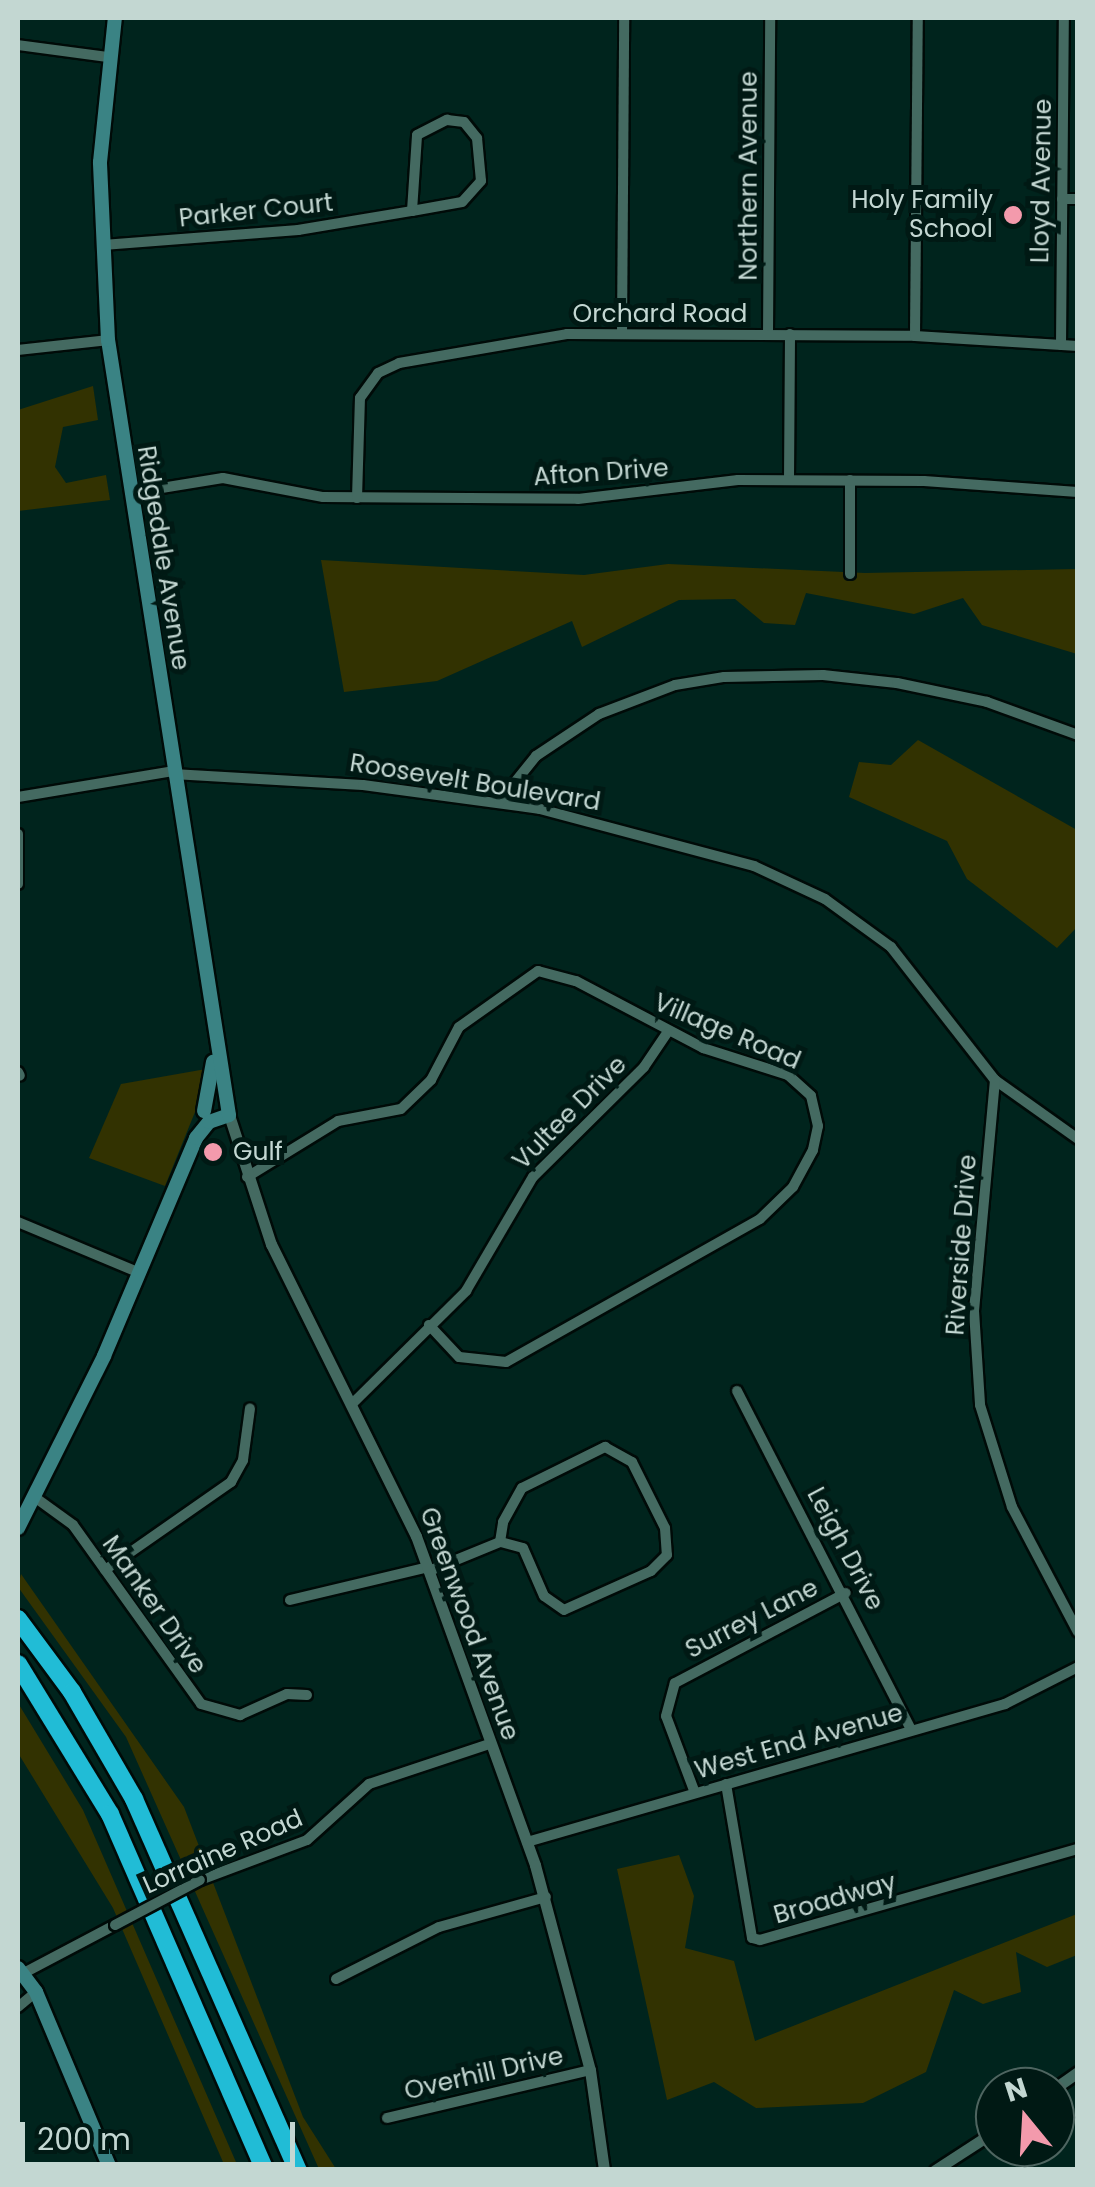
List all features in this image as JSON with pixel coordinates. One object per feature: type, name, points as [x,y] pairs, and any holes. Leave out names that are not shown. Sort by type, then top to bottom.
[{"type":"highway","points":[[18,1620],[72,1692],[134,1799],[298,2170]]},
{"type":"highway","points":[[18,1664],[110,1814],[265,2170]]},
{"type":"main road","name":"Ridgedale Avenue","points":[[114,18],[100,162],[108,340],[228,1108]]},
{"type":"main road","points":[[18,1528],[140,1274],[196,1138],[217,1052]]},
{"type":"main road","points":[[204,1110],[228,1108]]},
{"type":"main road","points":[[196,1138],[228,1108]]},
{"type":"main road","points":[[20,1971],[36,1992],[110,2170]]},
{"type":"street","points":[[622,333],[624,18]]},
{"type":"street","name":"Northern Avenue","points":[[768,334],[770,18]]},
{"type":"street","points":[[916,336],[918,18]]},
{"type":"street","name":"Lloyd Avenue","points":[[1060,345],[1064,18]]},
{"type":"street","points":[[18,45],[108,57]]},
{"type":"street","name":"Parker Court","points":[[103,245],[298,230],[412,211],[462,202],[478,189],[480,148],[464,122],[435,122],[417,135],[412,211]]},
{"type":"street","points":[[1062,199],[1078,199]]},
{"type":"street","points":[[788,480],[790,334]]},
{"type":"street","name":"Orchard Road","points":[[357,498],[358,408],[378,372],[554,335],[916,336],[1078,346]]},
{"type":"street","points":[[18,350],[108,340]]},
{"type":"street","name":"Afton Drive","points":[[131,493],[223,478],[312,496],[357,498],[578,499],[788,480],[1078,492]]},
{"type":"street","points":[[850,480],[850,574]]},
{"type":"street","points":[[499,802],[536,756],[599,714],[675,685],[724,677],[823,675],[897,683],[999,706],[1078,735]]},
{"type":"street","name":"Roosevelt Boulevard","points":[[18,797],[173,773],[328,781],[499,802],[704,848],[810,891],[891,947],[995,1080],[1078,1139]]},
{"type":"street","points":[[18,834],[18,884]]},
{"type":"street","name":"Village Road","points":[[246,1177],[338,1121],[401,1110],[431,1080],[458,1027],[528,975],[558,973],[667,1033],[788,1075],[811,1096],[816,1138],[782,1200],[506,1362],[459,1357],[429,1325]]},
{"type":"street","name":"Vultee Drive","points":[[352,1404],[391,1372],[429,1325],[478,1276],[533,1177],[644,1068],[667,1033]]},
{"type":"street","name":"Riverside Drive","points":[[995,1080],[974,1311],[980,1405],[1012,1507],[1078,1632]]},
{"type":"street","name":"Greenwood Avenue","points":[[228,1108],[246,1177],[271,1244],[352,1404],[428,1569],[527,1842],[546,1897],[590,2070],[604,2170]]},
{"type":"street","points":[[18,1222],[140,1274]]},
{"type":"street","name":"Leigh Drive","points":[[737,1391],[846,1593],[911,1730]]},
{"type":"street","points":[[105,1570],[231,1482],[243,1460],[250,1408]]},
{"type":"street","points":[[290,1600],[428,1569],[500,1542],[523,1548],[544,1596],[566,1610],[658,1567],[668,1547],[632,1462],[606,1447],[516,1494],[500,1542]]},
{"type":"street","name":"Manker Drive","points":[[33,1496],[73,1524],[193,1697],[210,1710],[240,1715],[288,1694],[307,1695]]},
{"type":"street","name":"Surrey Lane","points":[[695,1793],[666,1716],[675,1683],[846,1593]]},
{"type":"street","name":"West End Avenue","points":[[527,1842],[1005,1704],[1078,1667]]},
{"type":"street","name":"Lorraine Road","points":[[20,1971],[200,1880],[307,1840],[370,1784],[489,1744]]},
{"type":"street","name":"Broadway","points":[[726,1784],[752,1938],[760,1940],[1078,1849]]},
{"type":"street","points":[[336,1980],[414,1937],[546,1897]]},
{"type":"street","points":[[18,2006],[36,1992]]},
{"type":"street","name":"Overhill Drive","points":[[387,2118],[590,2070]]},
{"type":"street","points":[[935,2170],[975,2144]]},
{"type":"shaded area","points":[[93,386],[98,420],[63,427],[55,467],[66,483],[106,475],[110,500],[18,511],[18,410]]},
{"type":"shaded area","points":[[321,560],[584,575],[668,564],[865,573],[1077,569],[1077,654],[982,625],[963,598],[914,614],[806,593],[795,625],[764,623],[735,599],[679,600],[582,647],[572,621],[437,681],[344,692]]},
{"type":"shaded area","points":[[918,740],[1077,830],[1077,927],[1057,948],[967,879],[947,841],[849,797],[859,762],[891,765]]},
{"type":"shaded area","points":[[206,1069],[208,1080],[165,1186],[89,1158],[121,1084]]},
{"type":"shaded area","points":[[21,1574],[184,1807],[303,2117],[336,2169],[319,2169],[126,1737],[18,1587]]},
{"type":"shaded area","points":[[18,1703],[83,1810],[239,2169],[226,2169],[113,1908],[18,1753]]},
{"type":"shaded area","points":[[679,1855],[694,1896],[685,1948],[734,1961],[755,2041],[1077,1914],[1077,1955],[1047,1967],[1016,1952],[1021,1992],[983,2004],[954,1990],[926,2072],[863,2103],[756,2108],[714,2082],[667,2100],[617,1869]]},
{"type":"place","name":"Holy Family School","points":[[1013,215]]},
{"type":"place","name":"Gulf","points":[[213,1152]]}]
